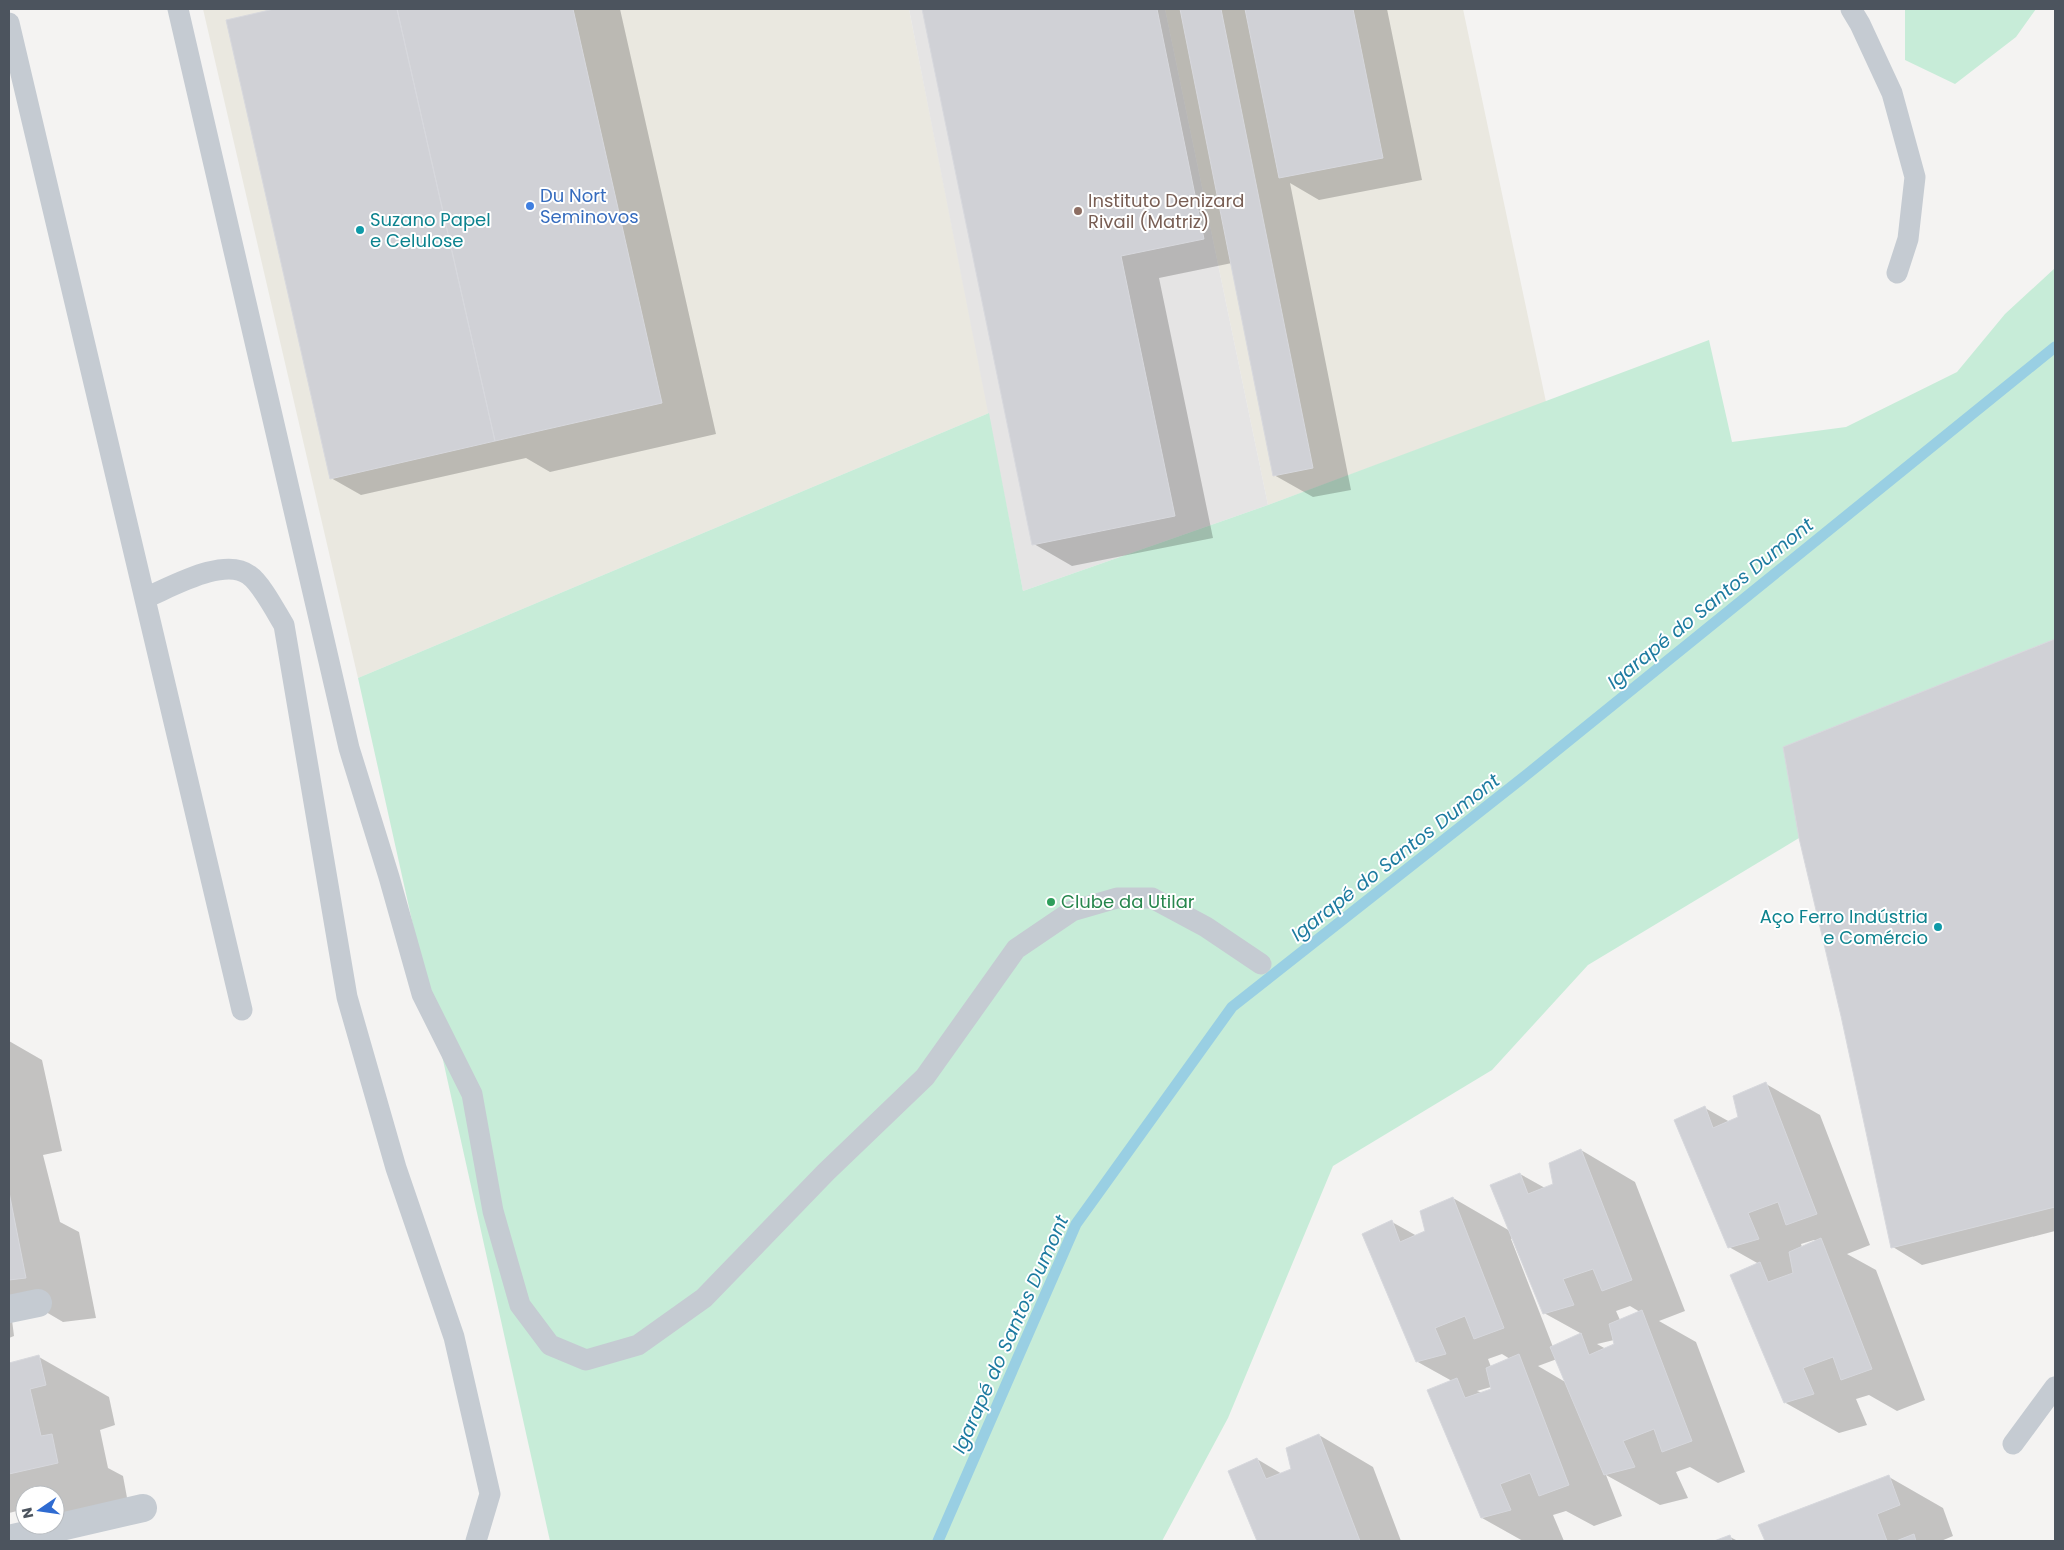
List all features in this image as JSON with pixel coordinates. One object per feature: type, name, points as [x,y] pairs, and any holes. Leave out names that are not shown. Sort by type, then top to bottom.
[{"type":"street","points":[[9,1309],[38,1303]]},
{"type":"street","points":[[9,1539],[143,1508]]},
{"type":"lane","points":[[178,9],[349,748],[389,877],[422,994],[472,1094],[493,1211],[520,1305],[550,1346],[586,1360],[638,1345],[704,1298],[826,1172],[926,1077],[1016,949],[1072,910],[1117,898],[1152,898],[1206,927],[1261,964]]},
{"type":"lane","points":[[1851,9],[1860,24],[1892,93],[1915,177],[1908,239],[1897,273]]},
{"type":"lane","points":[[9,23],[242,1010]]},
{"type":"lane","points":[[145,598],[213,570],[235,568],[249,575],[268,599],[284,625],[348,997],[396,1168],[454,1337],[490,1494],[476,1541]]},
{"type":"lane","points":[[2013,1444],[2055,1387]]},
{"type":"shaded area","points":[[203,9],[909,9],[989,413],[358,678]]},
{"type":"shaded area","name":"Instituto Denizard Rivail (Matriz)","points":[[909,9],[1165,9],[1268,505],[1023,591]]},
{"type":"shaded area","points":[[1165,9],[1463,9],[1546,402],[1268,505]]},
{"type":"green space","points":[[1905,9],[2036,9],[2016,37],[1955,84],[1905,60]]},
{"type":"green space","name":"Clube da Utilar","points":[[2055,268],[2055,639],[1784,747],[1799,838],[1588,965],[1492,1070],[1333,1166],[1228,1418],[1162,1541],[550,1541],[358,678],[989,413],[1023,591],[1268,505],[1709,340],[1732,442],[1846,427],[1957,372],[2005,314]]},
{"type":"building","name":"Suzano Papel e Celulose","points":[[274,9],[397,9],[495,441],[330,479],[226,20]]},
{"type":"building","name":"Du Nort Seminovos","points":[[397,9],[573,9],[662,403],[495,441]]},
{"type":"building","name":"Instituto Denizard Rivail (Matriz)","points":[[922,9],[1157,9],[1204,239],[1121,256],[1175,516],[1032,545]]},
{"type":"building","points":[[1180,9],[1221,9],[1313,468],[1273,476]]},
{"type":"building","points":[[1245,9],[1353,9],[1383,158],[1279,178]]},
{"type":"building","name":"Aço Ferro Indústria e Comércio","points":[[2055,639],[2055,1207],[1891,1248],[1841,1016],[1799,838],[1783,747]]},
{"type":"building","points":[[1766,1082],[1817,1214],[1786,1225],[1778,1202],[1748,1213],[1759,1239],[1728,1248],[1674,1120],[1705,1106],[1713,1128],[1738,1117],[1733,1096]]},
{"type":"building","points":[[1581,1149],[1632,1280],[1602,1291],[1593,1269],[1563,1279],[1574,1305],[1543,1314],[1490,1185],[1520,1173],[1528,1194],[1553,1184],[1549,1163]]},
{"type":"building","points":[[9,1192],[26,1278],[9,1280]]},
{"type":"building","points":[[1453,1197],[1504,1328],[1474,1339],[1465,1316],[1435,1328],[1446,1354],[1416,1362],[1362,1234],[1392,1220],[1400,1242],[1425,1231],[1420,1211]]},
{"type":"building","points":[[1821,1238],[1872,1369],[1841,1380],[1833,1357],[1803,1368],[1814,1394],[1784,1403],[1730,1275],[1760,1262],[1768,1282],[1793,1273],[1789,1252]]},
{"type":"building","points":[[1642,1310],[1692,1441],[1662,1452],[1654,1429],[1623,1441],[1635,1467],[1604,1475],[1550,1347],[1581,1333],[1589,1355],[1614,1344],[1609,1324]]},
{"type":"building","points":[[1519,1354],[1569,1485],[1539,1496],[1530,1473],[1500,1484],[1511,1510],[1481,1518],[1427,1390],[1457,1378],[1465,1398],[1491,1389],[1486,1368]]},
{"type":"building","points":[[39,1355],[46,1385],[30,1389],[41,1436],[52,1434],[58,1463],[9,1474],[9,1363]]},
{"type":"building","points":[[1319,1434],[1360,1541],[1257,1541],[1228,1471],[1257,1458],[1266,1479],[1291,1469],[1286,1448]]},
{"type":"building","points":[[1889,1475],[1900,1505],[1877,1514],[1887,1541],[1765,1541],[1758,1525]]},
{"type":"building","points":[[1914,1534],[1916,1541],[1896,1541]]},
{"type":"building","points":[[1730,1535],[1732,1541],[1714,1541]]},
{"type":"waterway","name":"Igarapé do Santos Dumont","points":[[938,1541],[1076,1224],[1232,1007],[1530,772],[2055,347]]},
{"type":"place","name":"Du Nort Seminovos","points":[[530,206]]},
{"type":"place","name":"Instituto Denizard Rivail (Matriz)","points":[[1078,211]]},
{"type":"place","name":"Suzano Papel e Celulose","points":[[360,230]]},
{"type":"place","name":"Clube da Utilar","points":[[1051,902]]},
{"type":"place","name":"Aço Ferro Indústria e Comércio","points":[[1938,927]]}]
